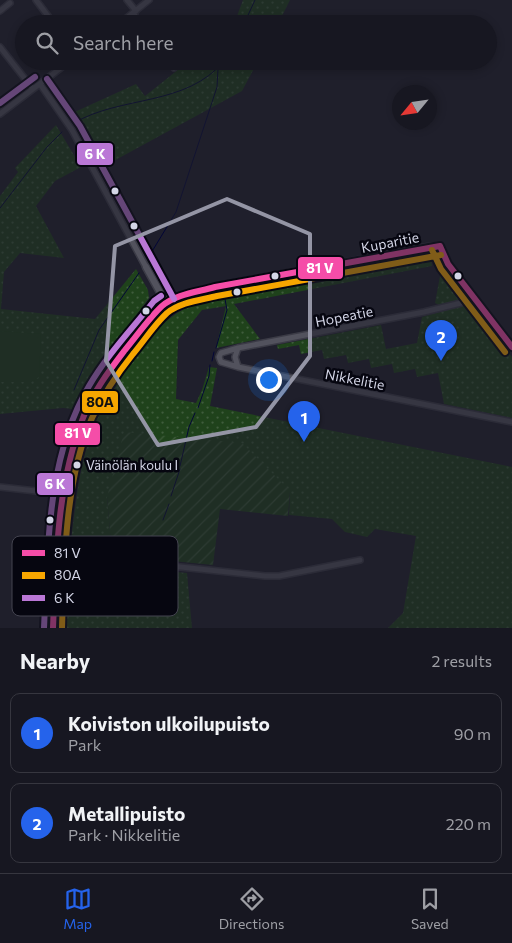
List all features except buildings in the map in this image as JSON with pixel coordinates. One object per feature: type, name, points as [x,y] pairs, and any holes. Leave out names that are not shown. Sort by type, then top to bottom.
[{"type":"street","points":[[36,0],[47,15]]},
{"type":"street","points":[[128,0],[136,15]]},
{"type":"street","points":[[130,15],[149,0]]},
{"type":"street","points":[[0,11],[10,3]]},
{"type":"street","points":[[0,47],[15,66]]},
{"type":"street","points":[[18,70],[33,89]]},
{"type":"street","points":[[0,114],[58,70]]},
{"type":"street","points":[[40,84],[72,130],[166,303],[115,363],[96,391],[77,434],[64,494],[60,536]]},
{"type":"street","name":"Kuparitie","points":[[166,303],[188,294],[215,287],[440,246],[448,264],[512,347]]},
{"type":"street","name":"Hopeatie","points":[[238,348],[424,312],[461,303],[472,297]]},
{"type":"street","points":[[238,348],[235,357],[238,367]]},
{"type":"street","name":"Nikkelitie","points":[[238,348],[221,353],[219,357],[221,362],[512,422]]},
{"type":"street","points":[[0,488],[64,494]]},
{"type":"street","points":[[178,567],[279,576],[360,560]]},
{"type":"highlighted area","points":[[227,199],[310,234],[310,356],[256,427],[158,445],[106,361],[115,246]]},
{"type":"green space","points":[[243,0],[290,0],[282,15],[237,15]]},
{"type":"green space","points":[[178,70],[253,70],[242,91],[99,169],[68,115],[136,84],[145,96]]},
{"type":"green space","points":[[56,125],[81,167],[55,181],[36,206],[64,258],[20,253],[4,272],[1,309],[95,319],[136,269],[148,290],[149,298],[81,391],[72,409],[63,408],[0,414],[0,196],[18,172],[15,168]]},
{"type":"green space","points":[[430,255],[432,266],[234,304],[260,339],[216,348],[226,306],[202,310],[178,340],[176,399],[196,403],[209,367],[217,368],[210,406],[512,467],[512,628],[388,628],[403,613],[416,536],[375,529],[367,537],[345,532],[332,519],[289,515],[290,491],[107,497],[110,536],[72,536],[80,477],[87,446],[91,430],[101,406],[128,364],[147,340],[176,314],[203,301]]},
{"type":"green space","points":[[444,272],[464,295],[463,300],[439,305],[435,303],[440,276]]},
{"type":"green space","points":[[471,303],[512,357],[512,418],[444,404],[438,373],[417,377],[415,369],[394,373],[392,364],[371,368],[369,359],[348,363],[346,355],[324,359],[322,350],[301,354],[299,345],[278,349],[277,345],[381,325],[386,349],[417,343],[422,317]]},
{"type":"green space","points":[[0,331],[41,334],[39,377],[31,382],[0,382]]},
{"type":"green space","points":[[124,432],[242,443],[290,491],[288,516],[220,509],[213,565],[178,562],[178,536],[110,536],[107,497]]},
{"type":"green space","points":[[178,572],[187,573],[192,628],[60,628],[61,616],[178,616]]},
{"type":"waterway","points":[[248,15],[255,0]]},
{"type":"waterway","points":[[74,123],[92,114],[152,99],[191,86],[209,76],[215,70]]},
{"type":"waterway","points":[[148,258],[176,212],[217,87],[218,70]]},
{"type":"waterway","points":[[0,208],[47,147],[62,132]]},
{"type":"waterway","points":[[74,390],[99,330],[139,273]]},
{"type":"waterway","points":[[216,348],[227,310],[225,299]]},
{"type":"waterway","points":[[212,361],[214,352]]},
{"type":"waterway","points":[[198,408],[209,376],[210,365]]},
{"type":"waterway","points":[[180,466],[189,427],[195,413]]},
{"type":"waterway","points":[[171,496],[180,469]]},
{"type":"waterway","points":[[163,520],[169,504]]},
{"type":"transit line","points":[[0,103],[35,77]]},
{"type":"transit line","points":[[47,79],[80,126],[174,299]]},
{"type":"transit line","points":[[440,246],[448,264],[512,347]]},
{"type":"transit line","points":[[58,536],[68,469],[74,443],[87,409],[107,374],[147,322],[162,306],[187,294],[215,287],[440,246]]},
{"type":"transit line","name":"80A","points":[[432,250],[441,269],[505,352]]},
{"type":"transit line","name":"80A","points":[[66,536],[76,467],[92,418],[127,362],[149,333],[172,309],[217,296],[441,255]]},
{"type":"transit line","points":[[49,536],[57,472],[75,413],[89,386],[112,353],[154,301],[161,296]]},
{"type":"transit line","points":[[44,628],[45,616]]},
{"type":"transit line","points":[[53,616],[53,628]]},
{"type":"transit line","name":"80A","points":[[62,616],[62,628]]},
{"type":"place","name":"Metallipuisto","points":[[441,361]]},
{"type":"place","name":"Koiviston ulkoilupuisto","points":[[304,442]]},
{"type":"place","name":"Väinölän koulu I","points":[[77,465]]}]
